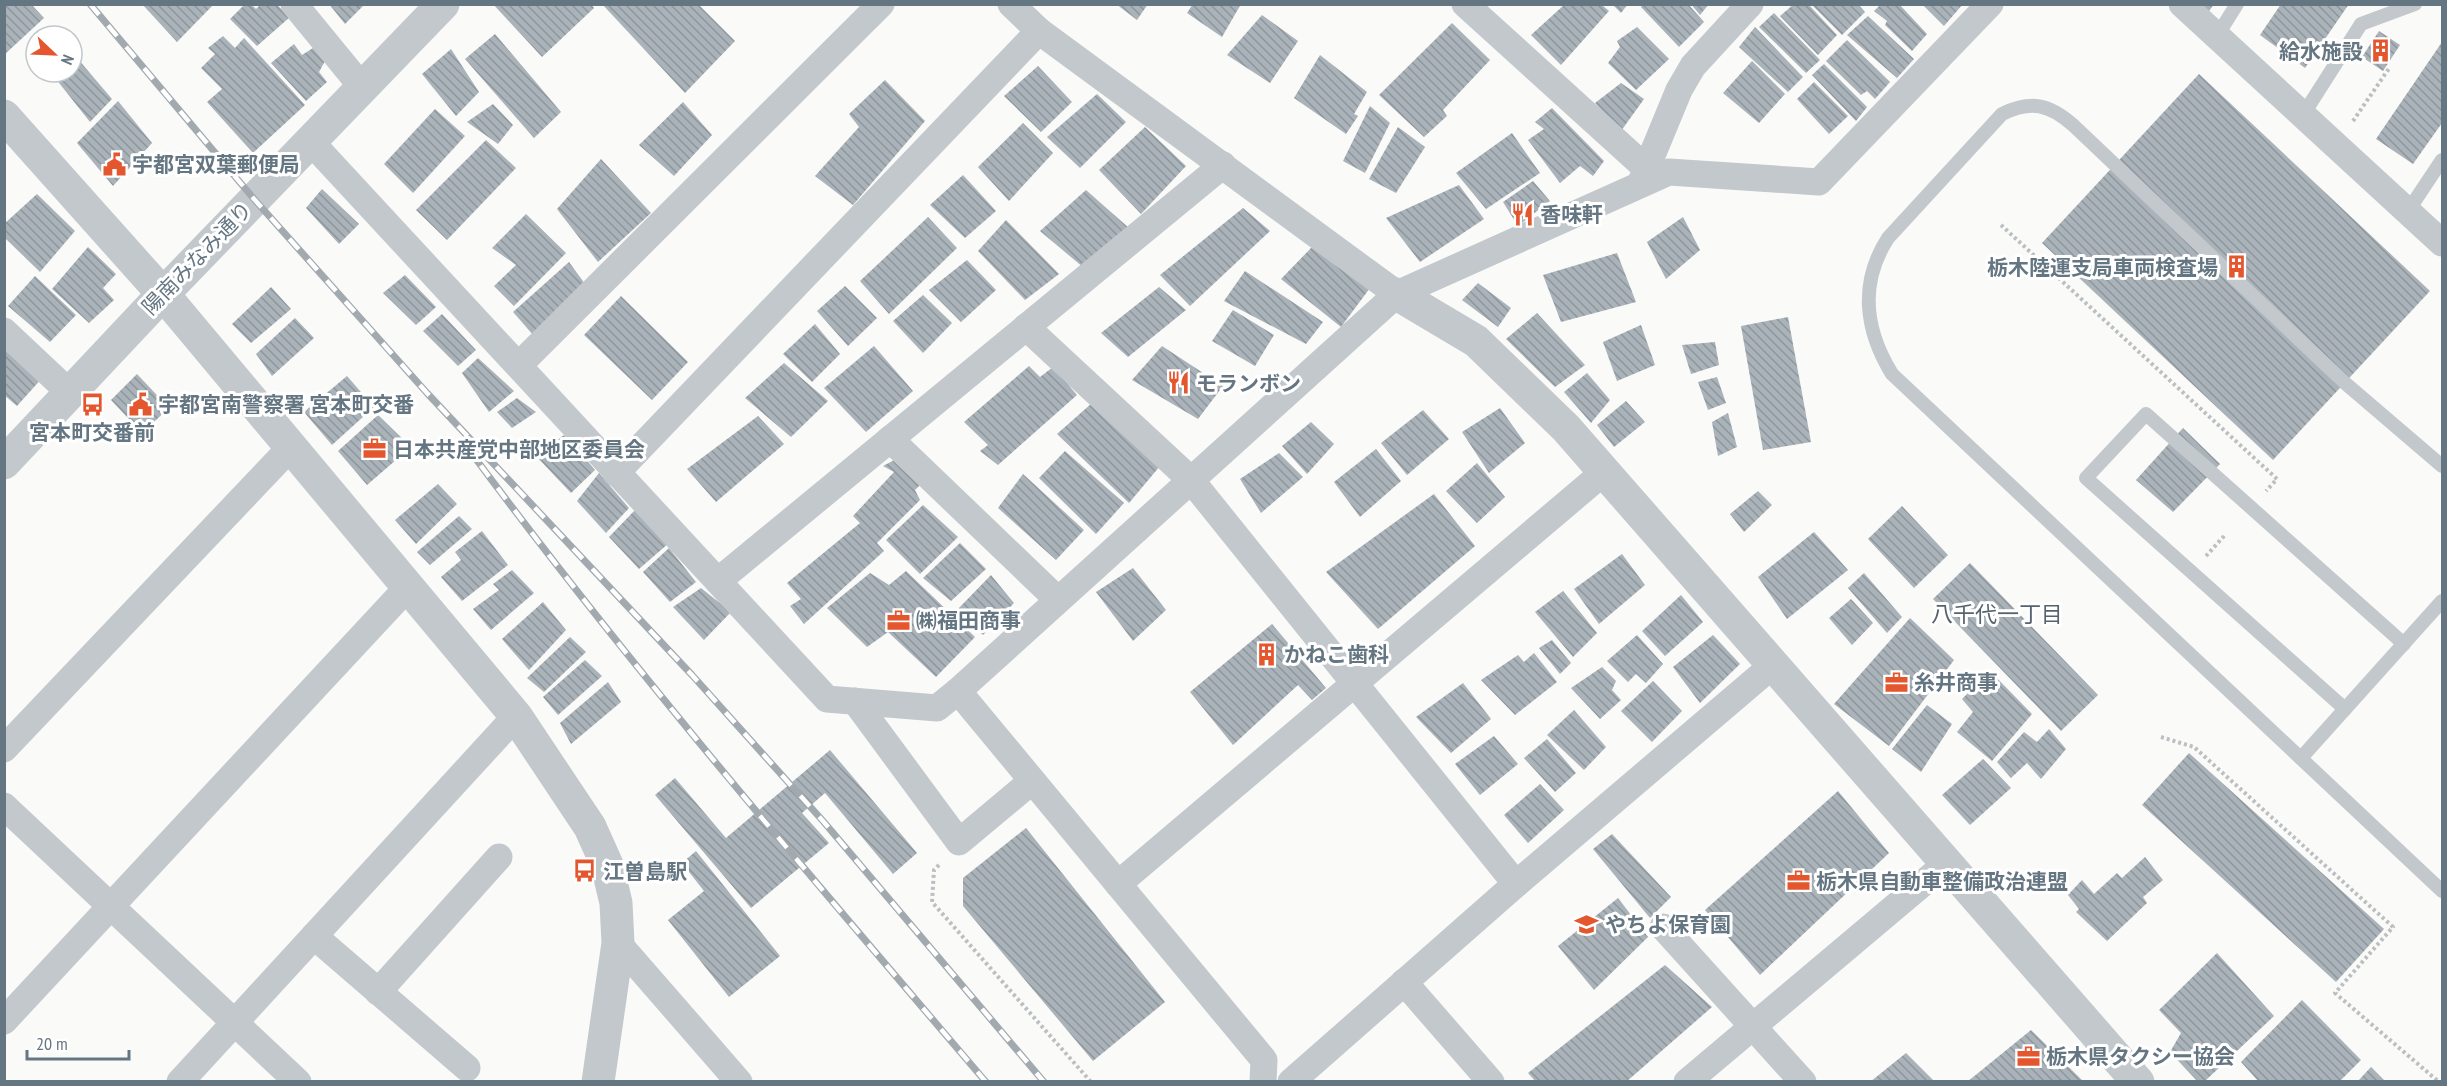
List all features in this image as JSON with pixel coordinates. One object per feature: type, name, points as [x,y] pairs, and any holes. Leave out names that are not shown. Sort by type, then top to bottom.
[{"type":"street","points":[[294,4],[362,87]]},
{"type":"street","name":"陽南みなみ通り","points":[[4,463],[163,294],[443,4]]},
{"type":"street","points":[[519,365],[880,4]]},
{"type":"street","points":[[1011,4],[1039,31],[1397,294],[1476,341],[1566,428],[1947,863],[2131,1079]]},
{"type":"street","points":[[1643,177],[1679,90],[1693,66],[1750,4]]},
{"type":"street","points":[[310,141],[827,699],[937,708],[1397,294],[1643,177],[1669,172],[1820,182],[1990,4]]},
{"type":"street","points":[[2182,4],[2442,243]]},
{"type":"street","points":[[1470,6],[1643,177]]},
{"type":"street","points":[[616,473],[1039,31]]},
{"type":"street","points":[[4,116],[163,294],[516,716],[590,827],[607,865],[616,903],[618,943],[598,1082]]},
{"type":"street","points":[[718,581],[1223,165]]},
{"type":"street","points":[[1026,327],[1191,480],[1516,884]]},
{"type":"street","points":[[4,331],[70,393]]},
{"type":"street","points":[[890,440],[1058,600]]},
{"type":"street","points":[[4,748],[291,447]]},
{"type":"street","points":[[1118,884],[1604,472]]},
{"type":"street","points":[[4,1021],[408,587]]},
{"type":"street","points":[[1291,1082],[1516,884],[1773,665]]},
{"type":"street","points":[[958,691],[1264,1060],[1263,1082]]},
{"type":"street","points":[[855,701],[959,842],[1032,781]]},
{"type":"street","points":[[180,1082],[516,716]]},
{"type":"street","points":[[4,806],[297,1082]]},
{"type":"street","points":[[378,992],[499,857]]},
{"type":"street","points":[[1687,1082],[1947,863]]},
{"type":"street","points":[[1663,927],[1803,1082]]},
{"type":"street","points":[[314,936],[467,1068]]},
{"type":"street","points":[[618,943],[739,1082]]},
{"type":"street","points":[[1404,982],[1491,1082]]},
{"type":"lane","points":[[2217,36],[2237,4]]},
{"type":"lane","points":[[2302,115],[2361,24],[2415,4]]},
{"type":"lane","points":[[2442,466],[2345,382],[2059,113],[2039,106],[2019,106],[2002,114],[1888,238],[1876,257],[1869,310],[1872,333],[1892,374],[2442,891]]},
{"type":"lane","points":[[2408,211],[2442,160]]},
{"type":"lane","points":[[2345,709],[2086,478],[2146,414],[2404,644]]},
{"type":"lane","points":[[2301,758],[2442,601]]},
{"type":"path","points":[[2349,127],[2390,66]]},
{"type":"path","points":[[2001,225],[2277,479],[2265,492]]},
{"type":"path","points":[[2202,561],[2226,534]]},
{"type":"path","points":[[2161,737],[2194,747],[2393,927],[2335,993],[2439,1082]]},
{"type":"path","points":[[959,842],[934,870],[932,902],[1090,1082]]},
{"type":"building","points":[[4,4],[31,4],[44,18],[38,24],[24,24],[24,36],[4,55]]},
{"type":"building","points":[[142,4],[214,4],[177,42]]},
{"type":"building","points":[[245,4],[251,4],[256,9],[261,4],[276,4],[290,17],[257,46],[230,19]]},
{"type":"building","points":[[329,4],[365,4],[345,24]]},
{"type":"building","points":[[493,4],[591,4],[594,8],[542,57]]},
{"type":"building","points":[[602,4],[698,4],[735,41],[685,93]]},
{"type":"building","points":[[1116,4],[1148,4],[1137,20]]},
{"type":"building","points":[[1193,4],[1241,4],[1222,37],[1187,13]]},
{"type":"building","points":[[1612,4],[1628,4],[1621,13]]},
{"type":"building","points":[[1643,4],[1688,4],[1704,22],[1679,47],[1641,7]]},
{"type":"building","points":[[1691,4],[1709,4],[1700,15]]},
{"type":"building","points":[[1794,4],[1808,4],[1837,35],[1818,55],[1780,16]]},
{"type":"building","points":[[1811,4],[1858,4],[1865,12],[1842,35]]},
{"type":"building","points":[[1881,4],[1899,4],[1927,34],[1912,51],[1885,25],[1887,21],[1874,11]]},
{"type":"building","points":[[1922,4],[1963,4],[1944,26]]},
{"type":"building","points":[[2197,4],[2214,4],[2207,14]]},
{"type":"building","points":[[2281,4],[2349,4],[2305,68],[2260,35]]},
{"type":"building","points":[[1564,5],[1602,5],[1609,11],[1561,65],[1531,35]]},
{"type":"building","points":[[1774,13],[1820,60],[1806,73],[1759,27]]},
{"type":"building","points":[[1262,15],[1298,41],[1270,83],[1227,55]]},
{"type":"building","points":[[1868,16],[1914,59],[1897,78],[1847,35]]},
{"type":"building","points":[[1452,23],[1490,60],[1443,110],[1447,116],[1424,137],[1379,95]]},
{"type":"building","points":[[1637,27],[1669,59],[1636,90],[1608,63],[1620,47],[1617,41]]},
{"type":"building","points":[[1755,27],[1803,77],[1788,92],[1739,47]]},
{"type":"building","name":"給水施設","points":[[2379,31],[2400,45],[2383,71],[2362,57]]},
{"type":"building","points":[[495,34],[561,112],[534,138],[465,59]]},
{"type":"building","points":[[223,36],[235,48],[244,38],[305,105],[253,153],[207,102],[222,89],[201,68],[215,54],[208,48]]},
{"type":"building","points":[[1847,40],[1890,82],[1875,99],[1867,91],[1861,95],[1826,61]]},
{"type":"building","points":[[2442,42],[2442,123],[2413,164],[2376,139]]},
{"type":"building","points":[[294,44],[302,55],[313,48],[325,61],[319,72],[327,82],[306,101],[271,63]]},
{"type":"building","points":[[451,49],[479,92],[456,116],[422,74]]},
{"type":"building","points":[[1320,55],[1367,92],[1354,114],[1358,116],[1346,134],[1294,98]]},
{"type":"building","points":[[1752,61],[1785,94],[1759,123],[1723,93]]},
{"type":"building","points":[[1824,64],[1867,107],[1856,121],[1812,75]]},
{"type":"building","points":[[84,66],[112,99],[90,122],[60,84],[84,84]]},
{"type":"building","points":[[1038,66],[1072,102],[1041,132],[1004,96]]},
{"type":"building","name":"栃木陸運支局車両検査場","points":[[2199,74],[2430,291],[2273,460],[2042,243]]},
{"type":"building","points":[[885,80],[925,121],[853,205],[815,176],[859,127],[849,114]]},
{"type":"building","points":[[1814,82],[1848,116],[1829,134],[1797,99]]},
{"type":"building","points":[[1621,83],[1644,99],[1621,131],[1595,103]]},
{"type":"building","points":[[1097,94],[1126,122],[1080,168],[1047,137]]},
{"type":"building","name":"宇都宮双葉郵便局","points":[[118,101],[152,143],[113,186],[77,143]]},
{"type":"building","points":[[683,102],[712,135],[674,176],[639,145]]},
{"type":"building","points":[[493,104],[513,125],[498,144],[467,122]]},
{"type":"building","points":[[1370,106],[1390,123],[1365,173],[1343,161]]},
{"type":"building","points":[[1552,108],[1604,161],[1593,176],[1580,166],[1560,183],[1528,140],[1544,129],[1535,122]]},
{"type":"building","points":[[435,109],[465,136],[413,193],[384,164]]},
{"type":"building","points":[[1023,123],[1053,153],[1009,201],[978,167]]},
{"type":"building","points":[[1145,127],[1186,166],[1141,214],[1099,170]]},
{"type":"building","points":[[1398,127],[1425,147],[1396,193],[1369,179]]},
{"type":"building","points":[[1512,133],[1540,173],[1486,209],[1456,173]]},
{"type":"building","points":[[486,140],[516,168],[447,240],[416,210]]},
{"type":"building","points":[[601,159],[651,213],[598,262],[557,209]]},
{"type":"building","points":[[963,175],[996,211],[965,238],[930,205]]},
{"type":"building","name":"香味軒","points":[[1533,181],[1550,201],[1518,226],[1503,202]]},
{"type":"building","points":[[1459,185],[1484,219],[1420,262],[1386,218]]},
{"type":"building","points":[[322,189],[359,224],[339,244],[306,208]]},
{"type":"building","points":[[1086,190],[1129,228],[1084,268],[1040,231]]},
{"type":"building","points":[[37,194],[75,231],[40,272],[4,237],[4,224]]},
{"type":"building","points":[[1243,208],[1270,231],[1190,306],[1160,275]]},
{"type":"building","points":[[526,214],[566,253],[514,306],[494,286],[516,265],[492,248]]},
{"type":"building","points":[[928,217],[957,248],[889,314],[860,281]]},
{"type":"building","points":[[1683,217],[1700,250],[1666,279],[1647,242]]},
{"type":"building","points":[[1006,220],[1059,274],[1025,300],[978,251]]},
{"type":"building","points":[[88,247],[116,274],[103,288],[114,300],[89,323],[52,289]]},
{"type":"building","points":[[1312,247],[1370,288],[1341,327],[1281,279]]},
{"type":"building","points":[[1617,253],[1636,302],[1561,322],[1543,275]]},
{"type":"building","points":[[967,260],[996,290],[961,322],[929,290]]},
{"type":"building","points":[[569,262],[585,284],[535,337],[513,312]]},
{"type":"building","points":[[1245,271],[1323,322],[1306,344],[1224,301]]},
{"type":"building","points":[[405,275],[436,307],[416,325],[383,293]]},
{"type":"building","points":[[35,276],[76,315],[50,342],[8,306]]},
{"type":"building","points":[[1478,283],[1511,308],[1498,327],[1462,300]]},
{"type":"building","points":[[845,286],[877,318],[848,346],[817,311]]},
{"type":"building","points":[[271,287],[291,309],[251,343],[232,324]]},
{"type":"building","points":[[1159,287],[1186,310],[1128,357],[1101,333]]},
{"type":"building","points":[[923,295],[952,323],[923,353],[893,321]]},
{"type":"building","points":[[621,296],[688,362],[652,400],[584,335]]},
{"type":"building","points":[[1233,310],[1274,335],[1255,366],[1212,341]]},
{"type":"building","points":[[1537,313],[1585,365],[1555,387],[1506,339]]},
{"type":"building","points":[[442,314],[476,350],[458,366],[423,331]]},
{"type":"building","points":[[1788,317],[1811,442],[1763,450],[1741,326]]},
{"type":"building","points":[[295,318],[314,338],[272,376],[256,354]]},
{"type":"building","points":[[815,324],[840,354],[812,382],[783,354]]},
{"type":"building","points":[[1641,325],[1655,365],[1617,381],[1603,342]]},
{"type":"building","points":[[1715,342],[1719,365],[1691,374],[1682,345]]},
{"type":"building","points":[[4,345],[43,377],[17,406],[4,395]]},
{"type":"building","points":[[874,346],[913,391],[866,432],[824,388]]},
{"type":"building","name":"モランボン","points":[[1162,346],[1223,386],[1198,419],[1132,380]]},
{"type":"building","points":[[478,358],[514,391],[489,412],[462,373]]},
{"type":"building","points":[[784,363],[828,401],[791,437],[745,398]]},
{"type":"building","points":[[1029,366],[1040,377],[1053,367],[1077,395],[998,465],[980,451],[988,445],[964,422]]},
{"type":"building","points":[[1587,373],[1610,400],[1591,423],[1564,392]]},
{"type":"building","name":"宇都宮南警察署 宮本町交番","points":[[137,374],[169,408],[142,433],[111,400]]},
{"type":"building","points":[[347,376],[374,407],[332,445],[304,412]]},
{"type":"building","points":[[1717,377],[1726,403],[1708,410],[1698,382]]},
{"type":"building","points":[[517,398],[536,412],[512,428],[497,412]]},
{"type":"building","points":[[1626,401],[1645,422],[1614,447],[1597,425]]},
{"type":"building","points":[[1092,403],[1160,466],[1129,503],[1057,434]]},
{"type":"building","points":[[1500,408],[1525,443],[1489,473],[1462,432]]},
{"type":"building","points":[[1423,410],[1449,439],[1407,475],[1381,443]]},
{"type":"building","points":[[1728,413],[1737,447],[1718,456],[1712,422]]},
{"type":"building","name":"日本共産党中部地区委員会","points":[[378,415],[411,447],[367,485],[338,451]]},
{"type":"building","points":[[758,416],[784,444],[716,502],[687,469]]},
{"type":"building","points":[[1311,422],[1334,444],[1307,474],[1282,446]]},
{"type":"building","points":[[2183,428],[2220,464],[2173,512],[2136,480]]},
{"type":"building","points":[[564,435],[595,470],[571,493],[536,456]]},
{"type":"building","points":[[1376,449],[1401,481],[1360,517],[1334,482]]},
{"type":"building","points":[[1065,451],[1124,503],[1096,534],[1039,478]]},
{"type":"building","points":[[1279,453],[1303,477],[1261,513],[1240,479]]},
{"type":"building","points":[[900,457],[925,480],[915,490],[920,500],[877,543],[884,551],[804,624],[790,606],[801,599],[787,583],[860,523],[853,516],[894,472],[883,466]]},
{"type":"building","points":[[1477,463],[1505,497],[1477,523],[1446,491]]},
{"type":"building","points":[[599,473],[629,508],[606,533],[577,501]]},
{"type":"building","points":[[1023,474],[1084,530],[1056,560],[998,508]]},
{"type":"building","points":[[438,484],[457,504],[416,544],[395,520]]},
{"type":"building","points":[[1758,491],[1772,505],[1744,532],[1730,514]]},
{"type":"building","points":[[1434,494],[1475,546],[1378,629],[1326,572]]},
{"type":"building","points":[[923,505],[958,537],[920,574],[886,540]]},
{"type":"building","points":[[1902,506],[1948,555],[1914,588],[1868,539]]},
{"type":"building","points":[[636,509],[669,543],[639,569],[609,537]]},
{"type":"building","points":[[459,516],[472,529],[430,565],[417,552]]},
{"type":"building","points":[[482,531],[508,565],[462,601],[441,577],[461,560],[455,552]]},
{"type":"building","points":[[1814,532],[1848,570],[1787,619],[1758,577]]},
{"type":"building","points":[[960,543],[986,569],[951,601],[923,578]]},
{"type":"building","points":[[669,548],[696,582],[670,602],[643,572]]},
{"type":"building","points":[[1622,554],[1645,585],[1599,624],[1574,589]]},
{"type":"building","points":[[1970,563],[2098,695],[2061,731],[1933,599]]},
{"type":"building","points":[[1133,568],[1166,610],[1133,641],[1096,592]]},
{"type":"building","points":[[512,570],[534,593],[491,630],[473,609],[499,590],[493,584]]},
{"type":"building","name":"㈱福田商事","points":[[906,571],[975,637],[936,677],[888,632],[867,647],[827,608],[870,573],[889,585]]},
{"type":"building","points":[[1864,573],[1902,617],[1887,633],[1848,588]]},
{"type":"building","points":[[991,575],[1014,603],[983,635],[957,610]]},
{"type":"building","points":[[701,588],[731,612],[704,640],[673,607]]},
{"type":"building","points":[[1563,591],[1597,633],[1573,657],[1535,612]]},
{"type":"building","points":[[1681,595],[1703,622],[1665,656],[1642,631]]},
{"type":"building","points":[[1851,599],[1873,623],[1852,645],[1829,618]]},
{"type":"building","points":[[543,602],[566,630],[529,670],[502,639]]},
{"type":"building","name":"糸井商事","points":[[1910,618],[1954,660],[1889,746],[1834,704]]},
{"type":"building","name":"かねこ歯科","points":[[1272,624],[1326,688],[1312,700],[1298,685],[1233,745],[1190,692]]},
{"type":"building","points":[[1637,635],[1663,664],[1646,683],[1636,674],[1628,682],[1607,661]]},
{"type":"building","points":[[1713,635],[1740,664],[1700,703],[1673,667]]},
{"type":"building","points":[[570,637],[586,652],[544,692],[527,678]]},
{"type":"building","points":[[1552,640],[1571,663],[1560,674],[1539,648]]},
{"type":"building","points":[[1534,653],[1557,682],[1515,715],[1481,680],[1518,655],[1524,662]]},
{"type":"building","points":[[585,660],[602,676],[558,715],[543,697]]},
{"type":"building","points":[[1602,667],[1616,681],[1612,690],[1621,700],[1600,719],[1571,688]]},
{"type":"building","points":[[1990,671],[2032,714],[1992,761],[1957,732],[1973,712],[1962,699]]},
{"type":"building","points":[[1653,681],[1682,711],[1652,742],[1621,711]]},
{"type":"building","points":[[608,682],[621,702],[571,744],[560,723]]},
{"type":"building","points":[[1463,683],[1491,719],[1451,753],[1416,717]]},
{"type":"building","points":[[1927,705],[1952,724],[1921,772],[1892,749]]},
{"type":"building","points":[[1574,710],[1606,747],[1584,770],[1547,735]]},
{"type":"building","points":[[2049,729],[2066,749],[2041,779],[2027,763],[2011,778],[1997,762],[2024,732],[2037,742]]},
{"type":"building","points":[[1494,736],[1518,764],[1480,795],[1455,764]]},
{"type":"building","points":[[1547,739],[1576,773],[1555,792],[1524,758]]},
{"type":"building","points":[[830,750],[917,853],[893,874],[825,793],[802,813],[829,843],[751,908],[655,795],[675,778],[726,838]]},
{"type":"building","points":[[2189,753],[2384,929],[2336,982],[2142,805]]},
{"type":"building","points":[[1983,759],[2011,788],[1970,825],[1942,795]]},
{"type":"building","points":[[1540,784],[1564,810],[1528,843],[1504,815]]},
{"type":"building","name":"栃木県自動車整備政治連盟","points":[[1838,791],[1889,853],[1760,975],[1705,910]]},
{"type":"building","points":[[1026,828],[1165,1002],[1093,1061],[963,906],[963,878]]},
{"type":"building","points":[[1612,834],[1671,897],[1650,918],[1593,849]]},
{"type":"building","points":[[696,851],[780,956],[729,997],[668,920],[704,891],[682,863]]},
{"type":"building","points":[[2145,857],[2163,880],[2143,897],[2147,903],[2107,941],[2076,912],[2079,909],[2068,895],[2082,880],[2094,894],[2117,873],[2122,878]]},
{"type":"building","points":[[1618,898],[1648,937],[1594,990],[1558,946]]},
{"type":"building","points":[[2217,953],[2274,1016],[2204,1082],[2198,1082],[2170,1052],[2181,1033],[2159,1010]]},
{"type":"building","points":[[1665,965],[1712,1007],[1626,1082],[1536,1082],[1528,1073]]},
{"type":"building","points":[[2302,1000],[2361,1060],[2339,1082],[2259,1082],[2241,1062]]},
{"type":"building","name":"栃木県タクシー協会","points":[[2031,1030],[2084,1082],[1967,1082]]},
{"type":"building","points":[[1906,1053],[1935,1082],[1870,1082]]},
{"type":"building","points":[[2371,1067],[2386,1082],[2357,1082]]},
{"type":"railway","points":[[90,4],[254,199],[427,393],[692,675],[823,821],[1044,1082]]},
{"type":"railway","points":[[464,443],[526,526],[719,767],[986,1082]]},
{"type":"place","name":"給水施設","points":[[2381,51]]},
{"type":"place","name":"宇都宮双葉郵便局","points":[[114,164]]},
{"type":"place","name":"香味軒","points":[[1522,214]]},
{"type":"place","name":"栃木陸運支局車両検査場","points":[[2236,267]]},
{"type":"place","name":"モランボン","points":[[1178,383]]},
{"type":"place","name":"宮本町交番前","points":[[92,404]]},
{"type":"place","name":"宇都宮南警察署 宮本町交番","points":[[140,404]]},
{"type":"place","name":"日本共産党中部地区委員会","points":[[375,449]]},
{"type":"place","name":"㈱福田商事","points":[[898,620]]},
{"type":"place","name":"かねこ歯科","points":[[1266,654]]},
{"type":"place","name":"糸井商事","points":[[1896,682]]},
{"type":"place","name":"江曽島駅","points":[[585,871]]},
{"type":"place","name":"栃木県自動車整備政治連盟","points":[[1798,881]]},
{"type":"place","name":"やちよ保育園","points":[[1587,924]]},
{"type":"place","name":"栃木県タクシー協会","points":[[2028,1056]]},
{"type":"district","name":"八千代一丁目","points":[[1997,614]]}]
